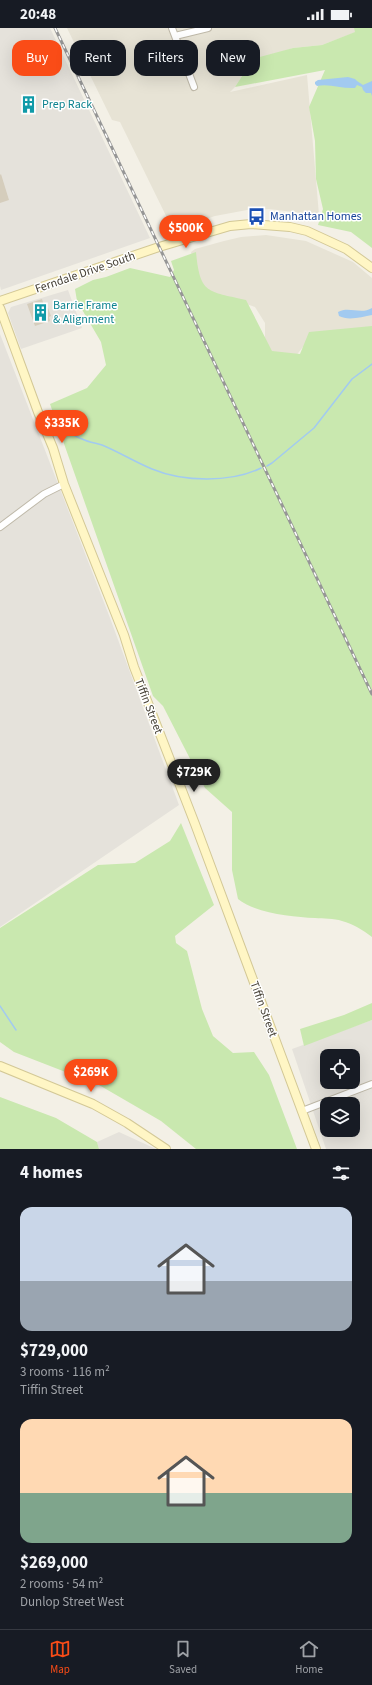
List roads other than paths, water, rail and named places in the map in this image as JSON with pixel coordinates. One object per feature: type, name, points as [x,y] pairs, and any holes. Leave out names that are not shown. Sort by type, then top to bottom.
[{"type":"street","points":[[172,28],[194,87]]},
{"type":"street","points":[[175,36],[208,28]]},
{"type":"street","name":"Ferndale Drive South","points":[[0,301],[159,247],[230,226],[251,224],[290,227],[307,231],[346,249],[372,268]]},
{"type":"street","name":"Tiffin Street","points":[[0,308],[38,412],[53,448],[64,484],[124,635],[134,668],[198,831],[316,1149]]},
{"type":"street","points":[[0,527],[44,494],[64,484]]},
{"type":"street","points":[[0,1066],[93,1104],[127,1123],[166,1149]]},
{"type":"street","points":[[302,1110],[372,1084]]},
{"type":"water","points":[[348,77],[355,79],[363,85],[372,81],[372,96],[371,93],[366,93],[362,87],[357,85],[355,88],[350,88],[326,85],[317,86],[315,84],[318,80]]},
{"type":"water","points":[[372,308],[372,315],[355,318],[339,316],[338,312],[342,310],[364,311]]},
{"type":"waterway","points":[[267,466],[314,428],[352,379],[372,364]]},
{"type":"waterway","points":[[49,423],[59,426],[84,440],[102,445],[152,469],[178,476],[207,479],[222,478],[249,473],[261,468]]},
{"type":"waterway","points":[[0,1006],[16,1030]]},
{"type":"railway","points":[[55,28],[372,694]]},
{"type":"place","name":"Prep Rack","points":[[29,104]]},
{"type":"place","name":"Manhattan Homes","points":[[257,216]]},
{"type":"place","name":"Barrie Frame & Alignment","points":[[40,312]]}]
